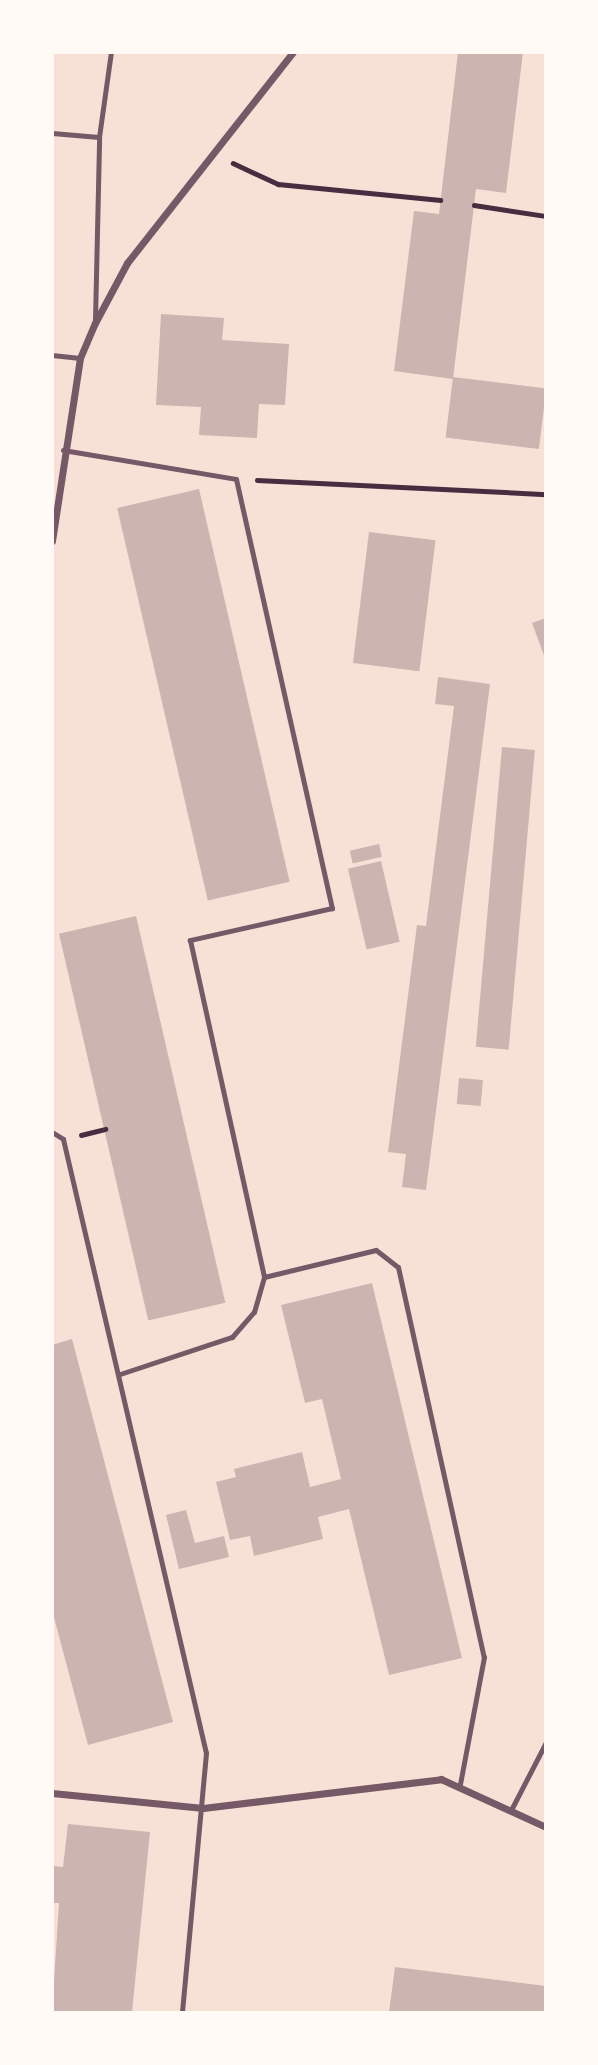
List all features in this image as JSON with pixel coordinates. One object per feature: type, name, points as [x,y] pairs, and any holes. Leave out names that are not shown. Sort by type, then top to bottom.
[{"type":"street","points":[[52,541],[63,450],[79,358],[95,323],[127,263],[293,52]]},
{"type":"street","points":[[52,1793],[203,1808],[441,1779],[460,1784],[545,1827]]},
{"type":"lane","points":[[95,323],[99,137],[111,52]]},
{"type":"lane","points":[[52,133],[99,137]]},
{"type":"lane","points":[[545,308],[545,331]]},
{"type":"lane","points":[[52,355],[79,358]]},
{"type":"lane","points":[[63,450],[236,479],[331,908],[190,940],[264,1277],[254,1312],[233,1337],[120,1374]]},
{"type":"lane","points":[[52,1132],[63,1139],[120,1374],[206,1753],[182,2012]]},
{"type":"lane","points":[[264,1277],[376,1250],[397,1267],[484,1657],[460,1784]]},
{"type":"lane","points":[[512,1808],[545,1742]]},
{"type":"path","points":[[214,152],[278,184],[440,200]]},
{"type":"path","points":[[474,205],[545,216]]},
{"type":"path","points":[[236,479],[545,494]]},
{"type":"building","points":[[458,52],[523,52],[506,193],[476,189],[453,379],[394,371],[414,211],[439,214]]},
{"type":"building","points":[[161,314],[224,318],[222,340],[289,344],[285,405],[259,404],[257,438],[199,435],[201,407],[156,405]]},
{"type":"building","points":[[453,377],[546,388],[539,449],[446,438]]},
{"type":"building","points":[[199,489],[290,882],[208,901],[117,508]]},
{"type":"building","points":[[369,532],[436,540],[419,671],[353,663]]},
{"type":"building","points":[[546,618],[546,658],[545,658],[532,623]]},
{"type":"building","points":[[438,677],[490,684],[426,1190],[402,1187],[406,1154],[388,1152],[417,925],[426,926],[454,706],[435,704]]},
{"type":"building","points":[[502,747],[535,750],[509,1050],[476,1047]]},
{"type":"building","points":[[379,844],[382,857],[353,863],[350,851]]},
{"type":"building","points":[[381,861],[400,942],[367,950],[348,869]]},
{"type":"building","points":[[136,916],[225,1303],[148,1321],[59,934]]},
{"type":"building","points":[[459,1078],[483,1080],[481,1106],[457,1104]]},
{"type":"building","points":[[372,1283],[462,1658],[389,1675],[349,1509],[318,1517],[323,1539],[254,1556],[250,1536],[230,1540],[216,1482],[236,1477],[234,1469],[302,1452],[310,1487],[341,1479],[322,1399],[305,1403],[281,1305]]},
{"type":"building","points":[[72,1339],[173,1722],[88,1745],[52,1610],[52,1345]]},
{"type":"building","points":[[186,1510],[195,1543],[224,1536],[229,1557],[179,1569],[166,1515]]},
{"type":"building","points":[[68,1824],[150,1832],[132,2012],[52,2012],[59,1903],[52,1903],[52,1866],[63,1867]]},
{"type":"building","points":[[395,1967],[546,1986],[545,2012],[389,2012]]}]
